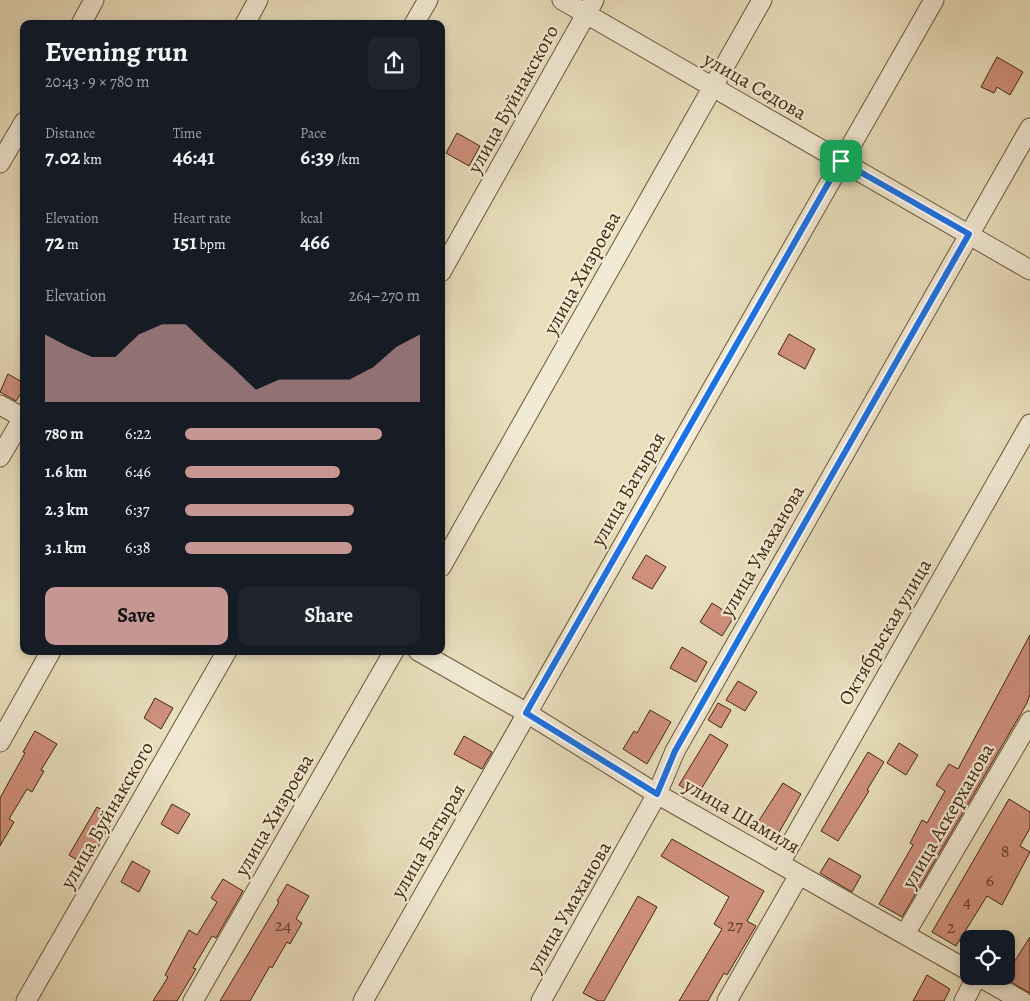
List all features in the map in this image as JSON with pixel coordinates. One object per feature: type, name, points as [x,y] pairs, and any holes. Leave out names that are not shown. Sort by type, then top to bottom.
[{"type":"street","points":[[83,20],[94,0]]},
{"type":"street","points":[[247,20],[258,0]]},
{"type":"street","points":[[416,20],[428,0]]},
{"type":"street","name":"улица Седова","points":[[562,0],[590,7],[713,87],[1030,270]]},
{"type":"street","name":"улица Хизроева","points":[[445,560],[762,0]]},
{"type":"street","name":"улица Батырая","points":[[363,1001],[934,0]]},
{"type":"street","name":"улица Буйнакского","points":[[445,265],[590,7]]},
{"type":"street","name":"улица Умаханова","points":[[541,1001],[657,794],[675,751],[1030,128]]},
{"type":"street","points":[[0,164],[20,129]]},
{"type":"street","points":[[0,405],[20,415]]},
{"type":"street","points":[[0,457],[20,422]]},
{"type":"street","name":"Октябрьская улица","points":[[780,863],[1030,424]]},
{"type":"street","points":[[0,742],[49,655]]},
{"type":"street","name":"улица Буйнакского","points":[[26,1001],[224,655]]},
{"type":"street","name":"улица Хизроева","points":[[193,1001],[392,655]]},
{"type":"street","name":"улица Шамиля","points":[[425,655],[526,713],[657,794],[960,966]]},
{"type":"street","name":"улица Аскерханова","points":[[905,934],[1030,721]]},
{"type":"street","points":[[728,1001],[799,875]]},
{"type":"street","points":[[964,1001],[973,985]]},
{"type":"street","points":[[994,985],[1022,1001]]},
{"type":"building","points":[[997,57],[1023,72],[1010,95],[997,87],[994,93],[981,87]]},
{"type":"building","points":[[457,133],[480,146],[469,166],[446,153]]},
{"type":"building","points":[[789,334],[815,349],[805,369],[778,354]]},
{"type":"building","points":[[8,374],[20,381],[20,394],[16,401],[0,392]]},
{"type":"building","points":[[646,555],[666,567],[652,589],[632,578]]},
{"type":"building","points":[[712,603],[734,617],[722,636],[700,622]]},
{"type":"building","points":[[1030,635],[1030,694],[1027,703],[902,917],[879,904],[913,845],[910,843],[922,820],[927,823],[945,791],[936,785],[949,764],[958,769]]},
{"type":"building","points":[[682,647],[707,662],[696,682],[670,668]]},
{"type":"building","points":[[738,681],[757,692],[745,711],[726,700]]},
{"type":"building","points":[[155,698],[173,708],[161,729],[144,718]]},
{"type":"building","points":[[718,703],[731,710],[721,728],[708,720]]},
{"type":"building","points":[[650,710],[671,722],[647,764],[623,749],[634,731],[637,733]]},
{"type":"building","points":[[35,731],[57,744],[41,770],[44,771],[32,792],[27,789],[9,819],[14,822],[0,846],[0,798]]},
{"type":"building","points":[[710,734],[728,745],[697,796],[679,785]]},
{"type":"building","points":[[464,736],[492,752],[482,769],[454,754]]},
{"type":"building","points":[[899,743],[918,755],[906,775],[887,763]]},
{"type":"building","points":[[868,752],[884,762],[867,790],[869,791],[838,841],[821,831]]},
{"type":"building","points":[[783,783],[801,794],[778,834],[758,822]]},
{"type":"building","points":[[1009,799],[1030,812],[1030,828],[1020,846],[1030,852],[1002,905],[987,896],[966,930],[960,930],[960,940],[956,946],[932,932]]},
{"type":"building","points":[[172,804],[190,814],[178,834],[161,824]]},
{"type":"building","points":[[97,807],[115,817],[87,866],[69,855]]},
{"type":"building","points":[[672,839],[764,891],[747,921],[756,926],[727,975],[724,973],[708,1001],[679,1001],[722,929],[714,924],[729,897],[661,856]]},
{"type":"building","points":[[829,858],[861,876],[852,892],[820,873]]},
{"type":"building","points":[[132,861],[150,871],[139,892],[121,882]]},
{"type":"building","points":[[223,879],[243,891],[216,938],[212,936],[193,968],[196,969],[177,1001],[153,1001],[168,977],[165,975],[189,930],[197,935],[217,902],[211,898]]},
{"type":"building","points":[[287,884],[309,896],[296,919],[302,923],[290,944],[287,942],[272,968],[270,966],[250,1001],[220,1001],[279,902],[277,901]]},
{"type":"building","points":[[638,896],[657,907],[604,1001],[598,1001],[583,993]]},
{"type":"building","points":[[1030,937],[1030,993],[1015,984],[1015,961]]},
{"type":"building","points":[[927,975],[950,989],[944,1001],[913,1001]]},
{"type":"route","points":[[841,161],[969,234],[675,751],[657,794],[526,713],[841,161]]}]
